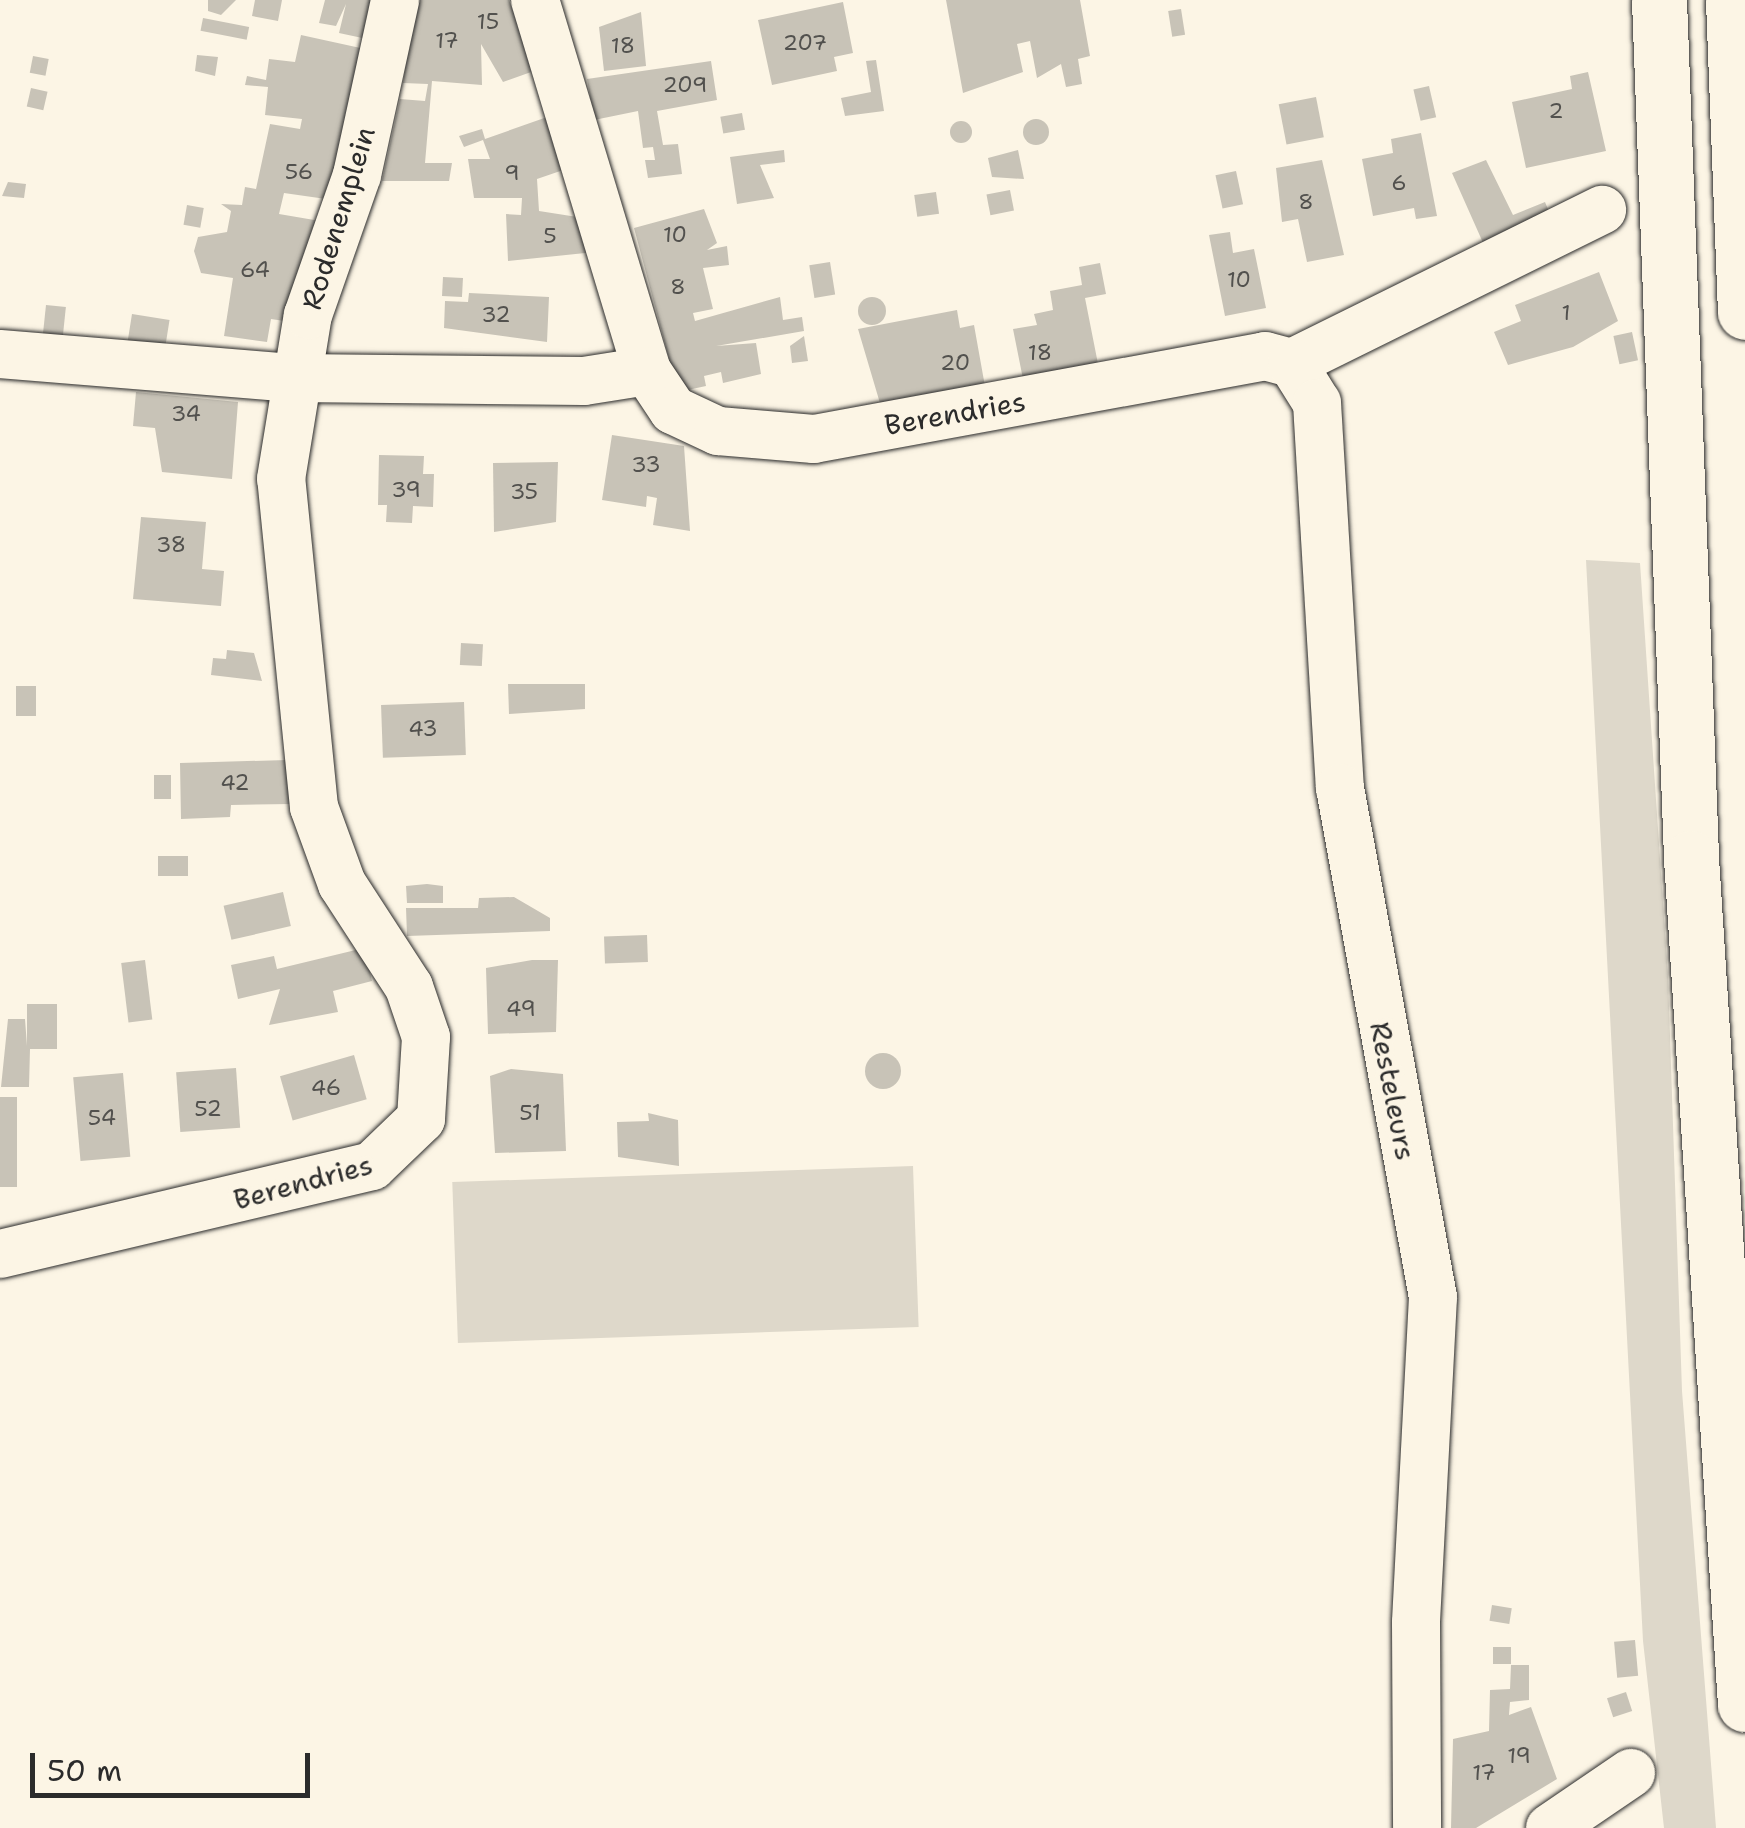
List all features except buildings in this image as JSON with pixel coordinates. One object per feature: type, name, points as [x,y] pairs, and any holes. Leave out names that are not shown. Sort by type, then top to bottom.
[{"type":"highway","points":[[1658,0],[1690,858],[1745,1704]]},
{"type":"highway","points":[[1733,0],[1745,312]]},
{"type":"street","name":"Rodenemplein","points":[[278,376],[357,175],[395,0]]},
{"type":"street","points":[[0,354],[278,376],[584,381],[647,372],[534,0]]},
{"type":"street","name":"Berendries","points":[[647,372],[688,422],[814,439],[1265,356],[1292,363],[1602,210]]},
{"type":"street","name":"Resteleurs","points":[[1292,363],[1317,402],[1340,788],[1433,1297],[1416,1623],[1417,1828]]},
{"type":"street","name":"Berendries","points":[[0,1254],[354,1172],[391,1156],[421,1120],[426,1037],[409,986],[342,884],[314,807],[282,480],[278,376]]},
{"type":"street","points":[[1550,1828],[1632,1773]]},
{"type":"shaded area","points":[[1586,560],[1640,563],[1668,977],[1682,1391],[1716,1828],[1664,1828],[1643,1641]]},
{"type":"shaded area","points":[[913,1166],[919,1327],[458,1343],[452,1182]]}]
